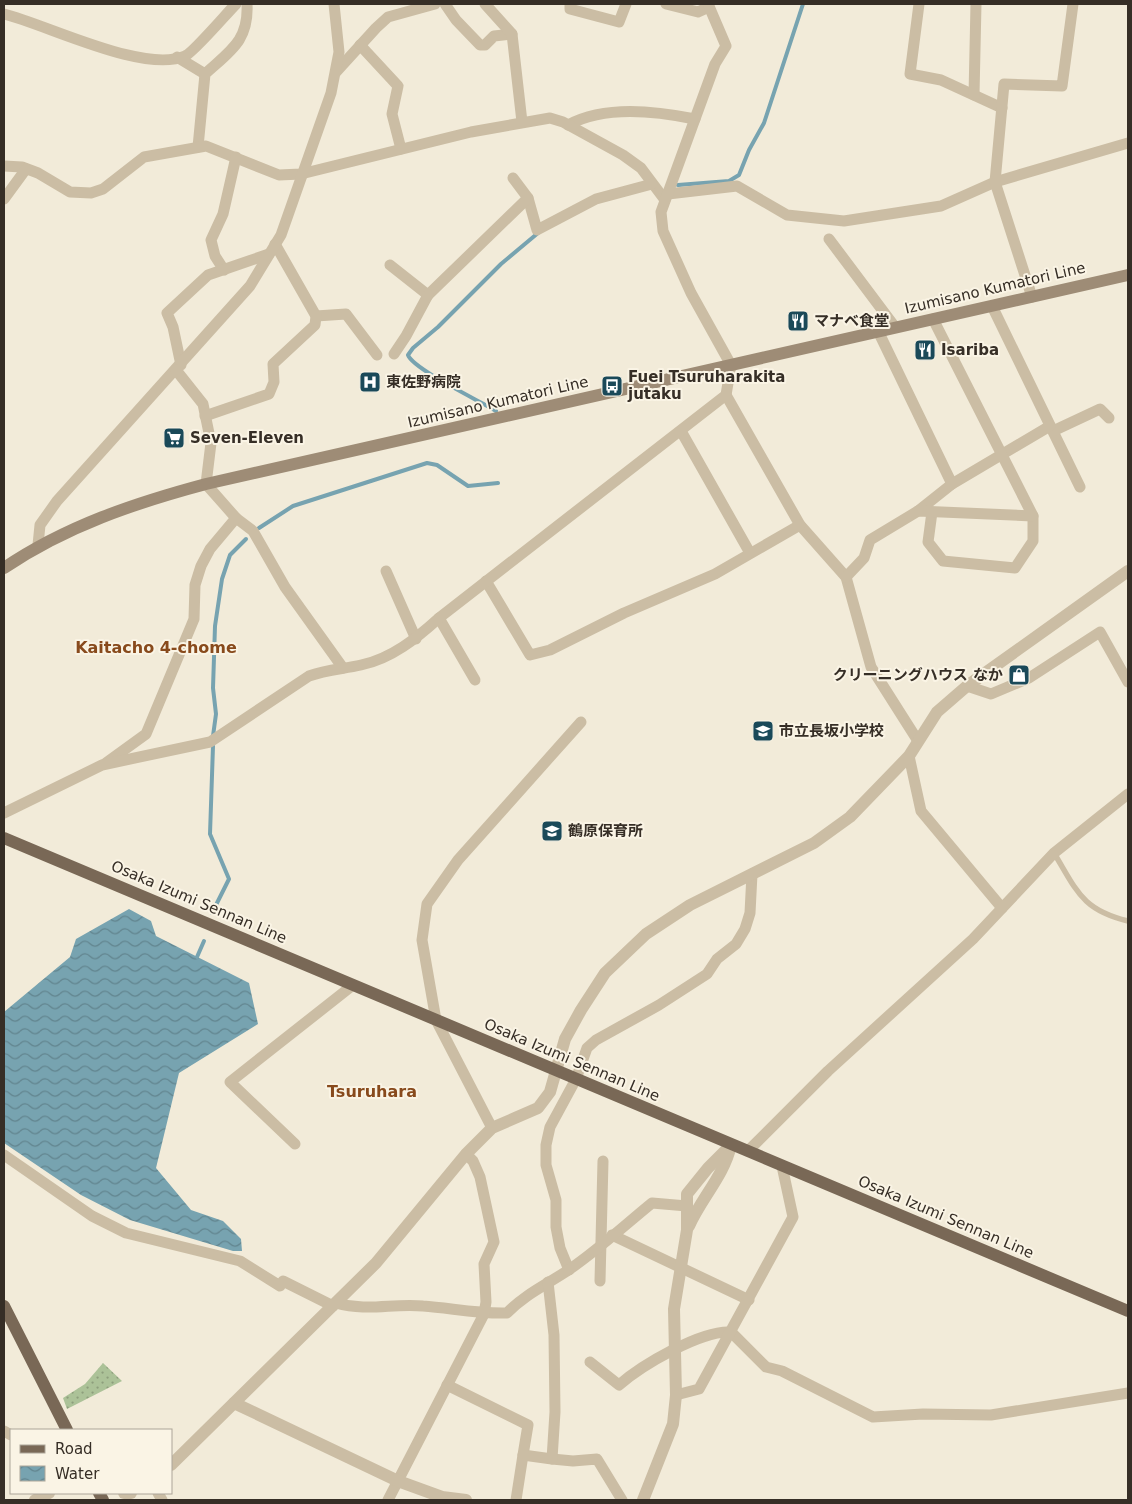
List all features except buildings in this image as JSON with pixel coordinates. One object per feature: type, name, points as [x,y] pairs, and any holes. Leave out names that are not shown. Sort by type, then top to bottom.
[{"type":"main road","name":"Izumisano Kumatori Line","points":[[4,568],[38,545],[92,520],[137,504],[206,484],[1128,274]]},
{"type":"main road","name":"Osaka Izumi Sennan Line","points":[[4,838],[1128,1311]]},
{"type":"main road","points":[[4,1306],[67,1429]]},
{"type":"street","points":[[4,14],[27,20],[110,51],[158,60],[186,56],[236,4]]},
{"type":"street","points":[[198,147],[205,74],[240,42],[246,28],[248,4]]},
{"type":"street","points":[[38,545],[40,525],[58,501],[250,286],[281,234],[331,93],[336,72],[339,52],[334,4]]},
{"type":"street","points":[[336,72],[388,17],[435,4]]},
{"type":"street","points":[[445,4],[456,20],[480,45],[485,45],[494,36],[512,34]]},
{"type":"street","points":[[485,4],[512,34],[522,122]]},
{"type":"street","points":[[570,4],[570,9],[619,22],[626,4]]},
{"type":"street","points":[[666,4],[698,12],[709,6],[726,46],[715,64],[666,197],[661,212],[663,231],[691,293],[731,365],[726,395],[800,525],[846,577],[871,667],[918,741]]},
{"type":"street","points":[[919,4],[910,74],[941,80],[1002,108]]},
{"type":"street","points":[[974,95],[976,4]]},
{"type":"street","points":[[1032,297],[995,182],[1004,84],[1062,86],[1073,4]]},
{"type":"street","points":[[360,45],[398,86],[392,114],[401,149]]},
{"type":"street","points":[[178,57],[205,74]]},
{"type":"street","points":[[568,125],[599,114],[668,114],[695,119]]},
{"type":"street","points":[[4,166],[38,173],[70,192],[90,193],[103,189],[144,157],[198,147],[206,146],[236,156],[279,175],[301,174],[356,162],[401,149],[522,122],[550,118],[568,125],[624,155],[640,168],[652,184],[666,197]]},
{"type":"street","points":[[666,197],[737,186],[787,215],[844,221],[941,206],[995,182],[1128,143]]},
{"type":"street","points":[[224,270],[215,256],[211,240],[223,214],[236,156]]},
{"type":"street","points":[[4,200],[26,169]]},
{"type":"street","points":[[513,178],[528,198],[537,230],[596,199],[652,184]]},
{"type":"street","points":[[394,354],[428,295],[528,198]]},
{"type":"street","points":[[829,239],[895,327]]},
{"type":"street","points":[[272,249],[208,275],[167,313],[173,327],[178,368],[203,404],[211,443],[206,484],[236,518],[253,531],[285,587],[343,668]]},
{"type":"street","points":[[205,416],[269,394],[274,382],[273,364],[315,325],[316,316],[272,249]]},
{"type":"street","points":[[390,265],[428,295]]},
{"type":"street","points":[[992,306],[1080,487]]},
{"type":"street","points":[[316,316],[346,314],[377,355]]},
{"type":"street","points":[[932,512],[928,542],[943,561],[1015,568],[1034,541],[1033,516],[933,319]]},
{"type":"street","points":[[878,331],[952,484]]},
{"type":"street","points":[[102,766],[210,742],[309,676],[323,671],[376,661],[416,638],[486,581],[726,395]]},
{"type":"street","points":[[846,577],[864,558],[870,540],[918,511],[952,484],[1001,453],[1051,429],[1100,409],[1109,418]]},
{"type":"street","points":[[680,430],[750,553]]},
{"type":"street","points":[[918,511],[1033,516]]},
{"type":"street","points":[[4,813],[102,766],[146,734],[194,618],[195,585],[201,566],[210,549],[236,518]]},
{"type":"street","points":[[486,581],[530,655],[550,650],[624,613],[715,574],[800,525]]},
{"type":"street","points":[[172,1464],[376,1263],[466,1154],[492,1128],[538,1108],[550,1092],[566,1039],[581,1010],[605,973],[646,934],[690,905],[814,843],[850,817],[908,756],[937,712],[967,686],[1128,571]]},
{"type":"street","points":[[386,572],[416,638]]},
{"type":"street","points":[[439,618],[475,680]]},
{"type":"street","points":[[967,686],[991,694],[1029,678],[1100,632],[1128,682]]},
{"type":"street","points":[[492,1128],[436,1020],[422,940],[427,904],[458,860],[580,722]]},
{"type":"street","points":[[908,756],[921,811],[1002,908]]},
{"type":"street","points":[[748,1151],[828,1071],[973,939],[1054,853],[1128,794]]},
{"type":"street","points":[[569,1270],[560,1248],[556,1227],[556,1200],[546,1166],[546,1145],[550,1127],[576,1079],[587,1048],[707,974],[717,959],[736,944],[745,929],[750,913],[752,874]]},
{"type":"street","points":[[295,1144],[230,1082],[353,985]]},
{"type":"street","points":[[643,1500],[672,1424],[676,1395],[674,1309],[687,1230],[687,1194],[708,1168],[732,1145]]},
{"type":"street","points":[[687,1230],[700,1203],[716,1183],[728,1160],[732,1145]]},
{"type":"street","points":[[388,1500],[484,1314],[484,1264],[494,1242],[480,1177],[473,1160],[466,1154]]},
{"type":"street","points":[[4,1155],[92,1216],[126,1233],[240,1261],[280,1286],[283,1281],[334,1304],[355,1309],[421,1305],[484,1314],[507,1313],[520,1299],[569,1270],[601,1246],[652,1203],[687,1206]]},
{"type":"street","points":[[600,1281],[603,1161]]},
{"type":"street","points":[[676,1395],[699,1389],[793,1217],[782,1166]]},
{"type":"street","points":[[612,1235],[749,1300]]},
{"type":"street","points":[[548,1282],[554,1335],[555,1412],[552,1459]]},
{"type":"street","points":[[590,1362],[619,1385],[635,1371],[675,1350],[718,1331],[731,1332],[766,1367],[782,1371],[873,1417],[923,1414],[991,1415],[1128,1393]]},
{"type":"street","points":[[447,1385],[528,1425],[516,1500]]},
{"type":"street","points":[[234,1403],[398,1481],[442,1497],[466,1500]]},
{"type":"street","points":[[523,1455],[573,1461],[597,1459],[622,1500]]},
{"type":"street","points":[[35,1500],[47,1494]]},
{"type":"lane","points":[[1054,853],[1081,896],[1092,907],[1107,916],[1128,921]]},
{"type":"green space","points":[[103,1363],[122,1381],[67,1409],[63,1398],[85,1384]]},
{"type":"water","points":[[129,909],[151,921],[156,936],[249,983],[258,1024],[179,1073],[156,1168],[191,1210],[223,1221],[241,1239],[242,1251],[233,1251],[130,1220],[81,1195],[4,1143],[4,1012],[70,957],[76,939]]},
{"type":"waterway","points":[[678,185],[729,181],[739,175],[749,150],[764,123],[803,4]]},
{"type":"waterway","points":[[496,411],[434,376],[413,361],[408,355],[413,348],[438,327],[501,264],[538,233]]},
{"type":"waterway","points":[[259,528],[293,506],[427,463],[437,465],[468,486],[498,483]]},
{"type":"waterway","points":[[213,736],[216,714],[213,688],[215,626],[222,579],[230,555],[246,539]]},
{"type":"waterway","points":[[212,913],[229,879],[210,834],[213,746]]},
{"type":"waterway","points":[[197,957],[204,941]]},
{"type":"place","name":"マナベ食堂","points":[[798,321]]},
{"type":"place","name":"Isariba","points":[[925,350]]},
{"type":"place","name":"東佐野病院","points":[[370,382]]},
{"type":"place","name":"Fuei Tsuruharakita jutaku","points":[[612,386]]},
{"type":"place","name":"Seven-Eleven","points":[[174,438]]},
{"type":"place","name":"クリーニングハウス なか","points":[[1019,675]]},
{"type":"place","name":"市立長坂小学校","points":[[763,731]]},
{"type":"place","name":"鶴原保育所","points":[[552,831]]},
{"type":"district","name":"Kaitacho 4-chome","points":[[156,647]]},
{"type":"district","name":"Tsuruhara","points":[[372,1091]]}]
